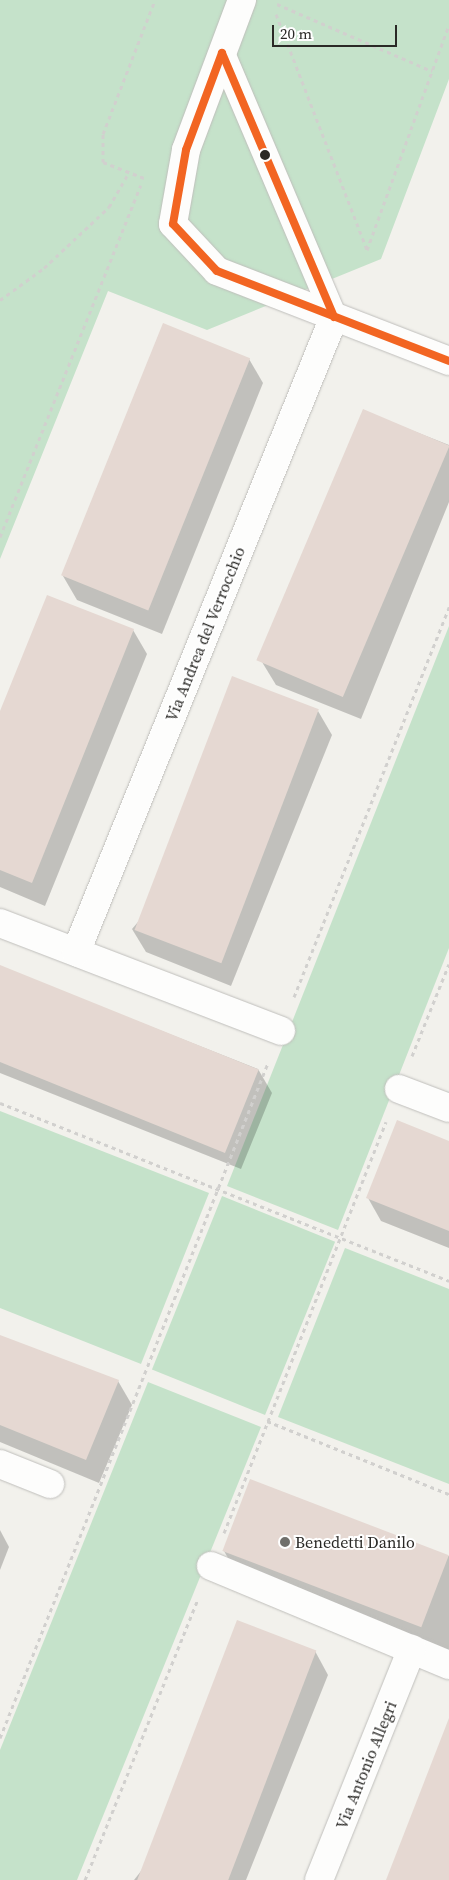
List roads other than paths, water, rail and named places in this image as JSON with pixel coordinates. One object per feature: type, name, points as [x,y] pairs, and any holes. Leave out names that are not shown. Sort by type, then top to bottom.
[{"type":"street","points":[[242,0],[186,150],[173,224],[217,271],[449,361]]},
{"type":"street","name":"Via Andrea del Verrocchio","points":[[76,952],[334,317]]},
{"type":"street","points":[[0,923],[281,1031]]},
{"type":"street","points":[[399,1089],[449,1108]]},
{"type":"street","points":[[0,1464],[50,1484]]},
{"type":"street","points":[[211,1566],[449,1665]]},
{"type":"street","name":"Via Antonio Allegri","points":[[319,1880],[412,1649]]},
{"type":"lane","points":[[222,53],[334,317]]},
{"type":"place","name":"Benedetti Danilo","points":[[285,1542]]}]
